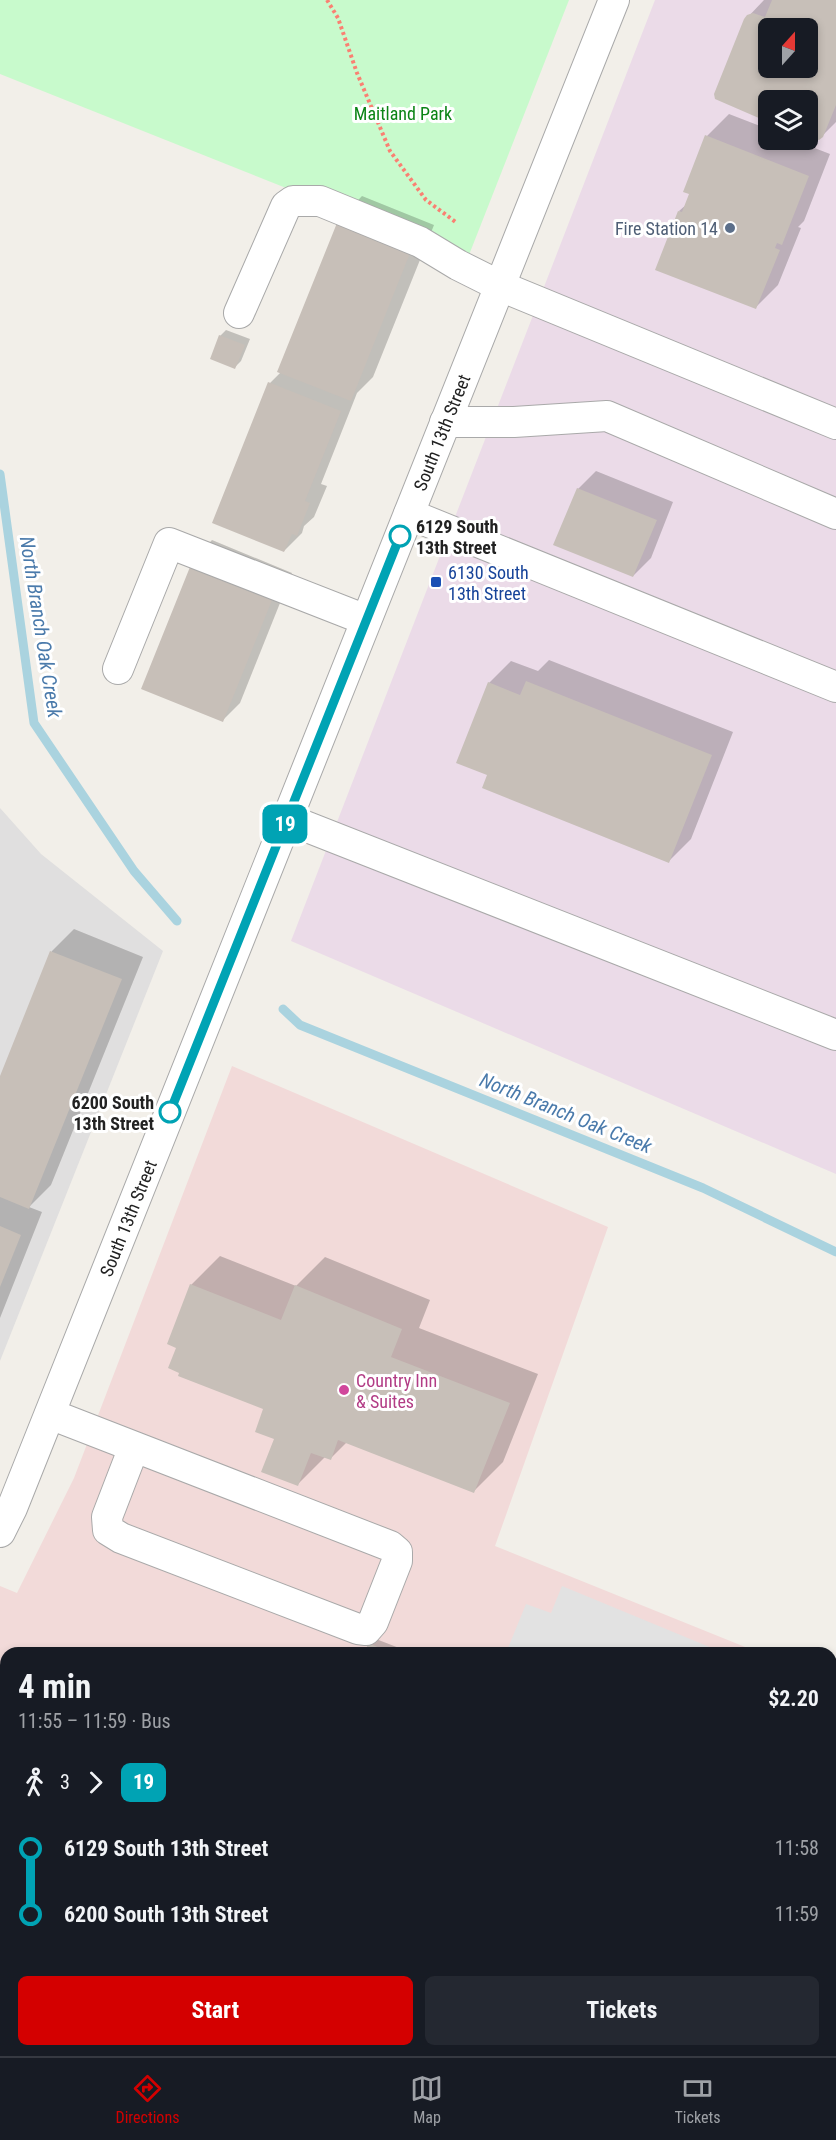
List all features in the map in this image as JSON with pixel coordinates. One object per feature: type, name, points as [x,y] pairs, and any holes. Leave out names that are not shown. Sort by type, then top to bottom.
[{"type":"street","name":"South 13th Street","points":[[0,1532],[50,1414],[614,0]]},
{"type":"street","points":[[239,313],[286,206],[293,201],[320,201],[420,242],[458,265],[500,286],[836,424]]},
{"type":"street","points":[[445,422],[514,422],[607,416],[836,514]]},
{"type":"street","points":[[409,514],[836,687]]},
{"type":"street","points":[[118,669],[169,543],[366,620]]},
{"type":"street","points":[[287,819],[836,1035]]},
{"type":"street","points":[[50,1414],[390,1546],[397,1552],[397,1561],[373,1622],[366,1630],[358,1629],[121,1538],[108,1530],[107,1517],[134,1447]]},
{"type":"path","points":[[327,0],[338,18],[357,73],[390,151],[426,200],[457,223]]},
{"type":"shaded area","points":[[655,0],[836,0],[836,1174],[291,941]]},
{"type":"shaded area","points":[[0,808],[41,854],[163,951],[0,1361]]},
{"type":"shaded area","points":[[232,1066],[608,1227],[495,1546],[745,1647],[0,1647],[0,1586],[17,1593],[74,1478]]},
{"type":"shaded area","points":[[562,1586],[709,1647],[508,1647],[526,1604],[551,1613]]},
{"type":"green space","name":"Maitland Park","points":[[0,0],[569,0],[467,260],[0,74]]},
{"type":"building","points":[[772,0],[836,0],[836,105],[823,137],[819,140],[818,90],[758,90],[758,118],[715,99],[714,94],[744,19],[753,13],[765,17]]},
{"type":"building","name":"Fire Station 14","points":[[705,135],[809,176],[782,245],[777,243],[775,248],[780,250],[756,309],[655,270],[678,211],[682,212],[689,194],[683,192]]},
{"type":"building","points":[[339,218],[412,248],[351,401],[277,372]]},
{"type":"building","points":[[219,335],[245,345],[235,369],[210,359]]},
{"type":"building","points":[[268,382],[341,411],[305,501],[310,503],[297,536],[292,534],[284,552],[212,523]]},
{"type":"building","points":[[577,488],[657,520],[633,577],[553,545]]},
{"type":"building","points":[[194,557],[276,590],[223,722],[141,689]]},
{"type":"building","points":[[526,681],[712,755],[669,863],[482,788],[487,775],[456,763],[488,682],[520,695]]},
{"type":"building","points":[[50,951],[122,979],[29,1209],[0,1197],[0,1076]]},
{"type":"building","points":[[0,1226],[21,1235],[0,1287]]},
{"type":"building","name":"Country Inn & Suites","points":[[190,1284],[281,1320],[295,1285],[402,1329],[391,1357],[510,1403],[474,1493],[338,1440],[331,1460],[311,1453],[298,1486],[261,1472],[274,1439],[255,1432],[263,1409],[178,1376],[179,1373],[168,1368],[176,1348],[167,1344]]},
{"type":"waterway","name":"North Branch Oak Creek","points":[[0,474],[34,723],[134,871],[177,921]]},
{"type":"waterway","name":"North Branch Oak Creek","points":[[283,1009],[300,1025],[703,1188],[836,1252]]},
{"type":"bus line","name":"19","points":[[170,1112],[400,536]]},
{"type":"place","name":"Fire Station 14","points":[[730,228]]},
{"type":"place","name":"6129 South 13th Street","points":[[400,536]]},
{"type":"place","name":"6130 South 13th Street","points":[[436,582]]},
{"type":"place","name":"6200 South 13th Street","points":[[170,1112]]},
{"type":"place","name":"Country Inn & Suites","points":[[344,1390]]}]
